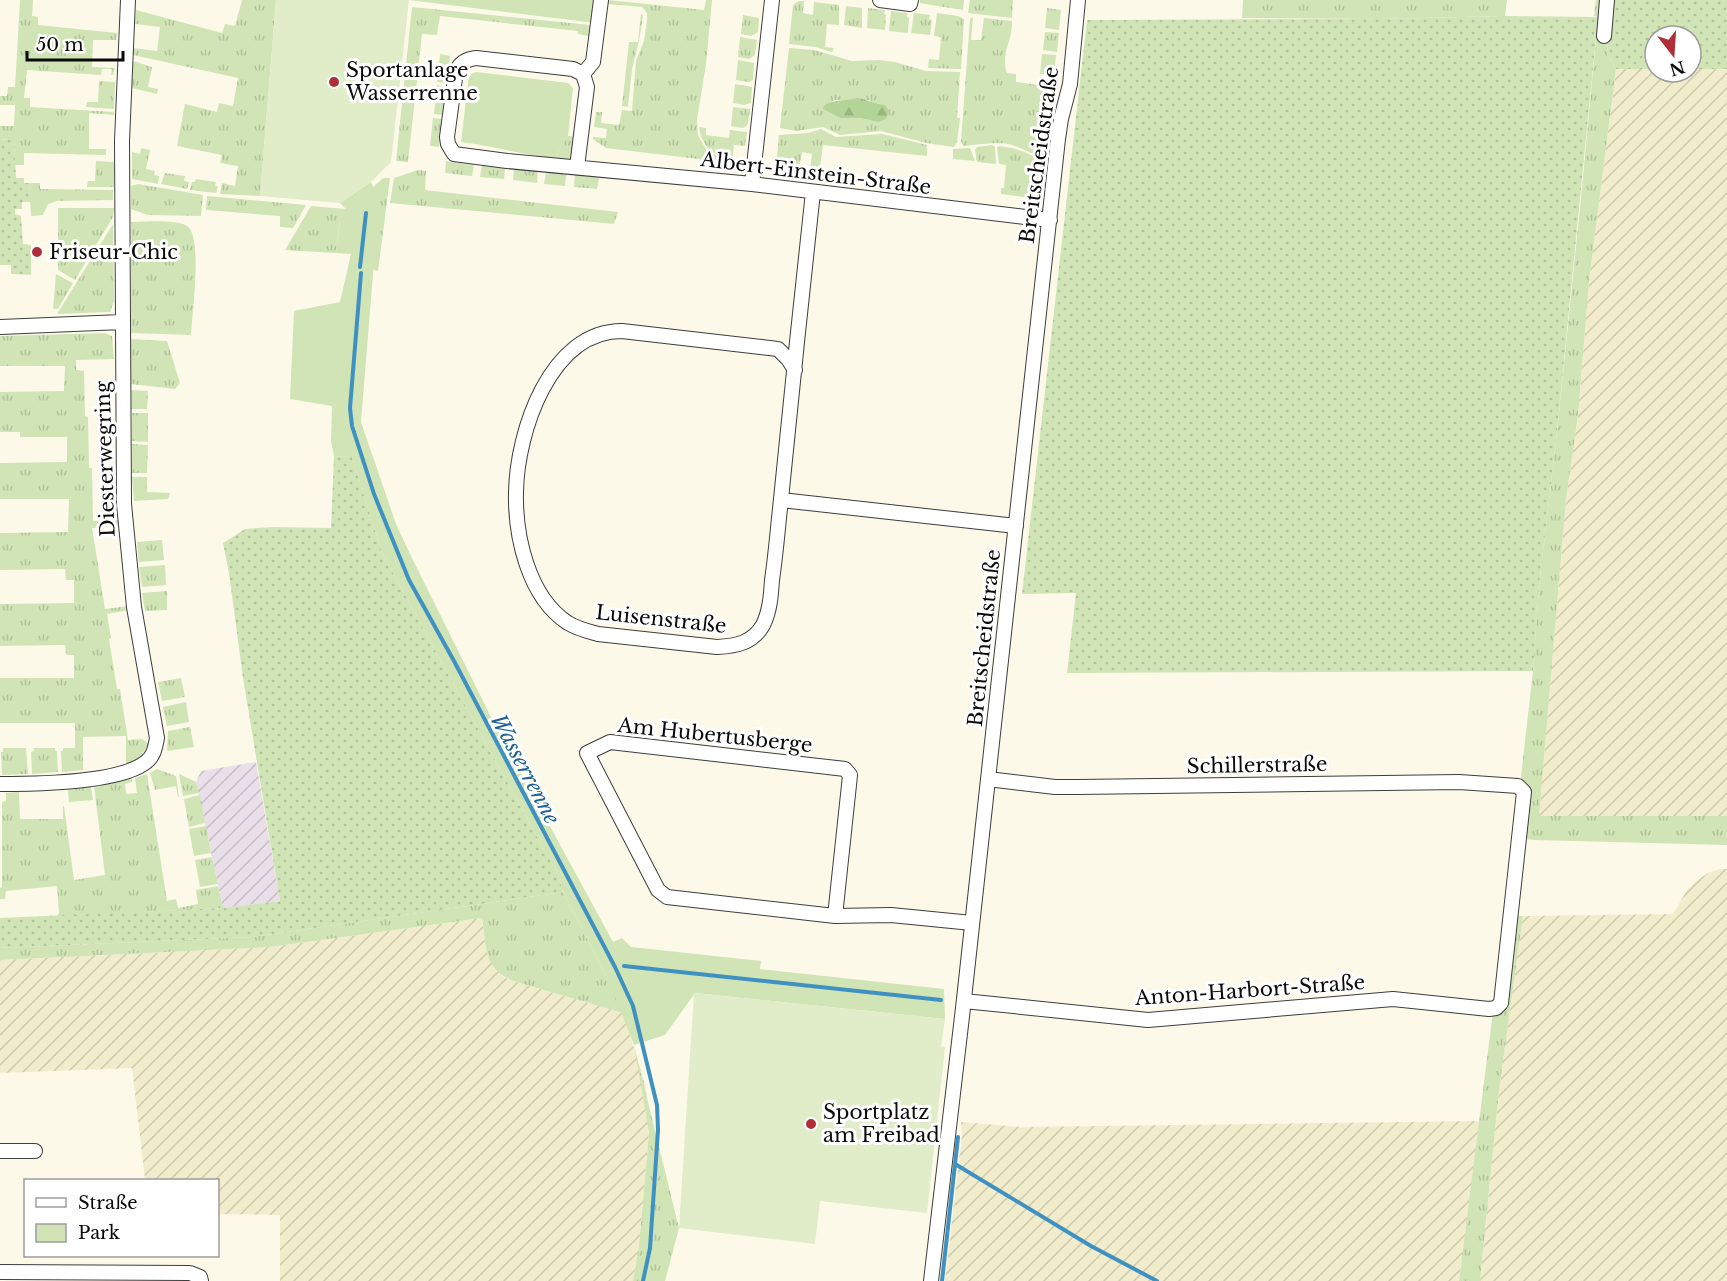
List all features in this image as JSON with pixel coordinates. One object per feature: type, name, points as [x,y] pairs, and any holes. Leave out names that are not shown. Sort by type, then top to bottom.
[{"type":"street","name":"Diesterwegring","points":[[0,784],[64,782],[127,771],[145,763],[152,756],[155,748],[156,725],[134,607],[125,514],[122,322],[123,87],[128,0]]},
{"type":"street","points":[[578,167],[587,87],[583,74],[594,62],[601,0]]},
{"type":"street","points":[[752,184],[772,0]]},
{"type":"street","points":[[880,0],[910,4],[911,0]]},
{"type":"street","name":"Breitscheidstraße","points":[[931,1281],[1061,119],[1070,84],[1078,0]]},
{"type":"street","points":[[1604,36],[1607,0]]},
{"type":"street","name":"Albert-Einstein-Straße","points":[[583,74],[573,69],[506,61],[476,58],[464,61],[456,71],[447,137],[450,149],[454,154],[460,155],[752,184],[1050,220]]},
{"type":"street","name":"Luisenstraße","points":[[795,370],[778,350],[622,331],[611,331],[598,335],[575,347],[557,366],[547,382],[527,425],[521,448],[516,493],[520,536],[530,569],[546,602],[568,623],[581,630],[598,634],[717,647],[733,646],[745,642],[755,636],[762,626],[770,601],[795,370],[813,192]]},
{"type":"street","points":[[0,327],[122,322]]},
{"type":"street","points":[[781,500],[1016,525]]},
{"type":"street","name":"Am Hubertusberge","points":[[835,916],[849,771],[837,767],[610,742],[587,753],[662,895],[835,916],[891,915],[972,923]]},
{"type":"street","name":"Schillerstraße","points":[[988,779],[1055,787],[1459,782],[1518,786],[1524,792],[1501,1003]]},
{"type":"street","name":"Anton-Harbort-Straße","points":[[964,1001],[1148,1020],[1393,999],[1489,1009],[1496,1008],[1501,1003]]},
{"type":"street","points":[[0,1151],[35,1151]]},
{"type":"street","points":[[0,1272],[87,1277],[190,1273],[200,1277],[201,1281]]},
{"type":"shaded area","points":[[1616,69],[1643,69],[1643,84],[1703,84],[1703,69],[1727,69],[1727,816],[1539,816],[1566,499],[1578,415],[1589,281]]},
{"type":"shaded area","points":[[256,762],[280,901],[223,908],[196,782],[201,771]]},
{"type":"shaded area","points":[[1720,869],[1727,869],[1727,1281],[1480,1281],[1499,1090],[1523,916],[1673,914],[1687,890],[1696,881]]},
{"type":"shaded area","points":[[482,918],[486,951],[503,977],[623,1013],[646,1087],[649,1132],[639,1246],[633,1281],[280,1281],[280,1215],[219,1214],[219,1179],[145,1179],[132,1068],[0,1073],[0,960],[270,947]]},
{"type":"shaded area","points":[[1480,1121],[1459,1281],[945,1281],[962,1135],[961,1122],[1021,1127]]},
{"type":"green space","points":[[20,0],[33,0],[32,16],[38,17],[38,25],[117,33],[116,40],[93,40],[92,67],[115,68],[113,75],[111,75],[112,69],[102,69],[101,75],[27,70],[24,98],[30,98],[30,107],[114,112],[114,115],[89,113],[89,149],[106,149],[106,155],[24,153],[24,165],[15,165],[14,140],[0,139],[0,126],[14,126],[15,105],[0,105],[0,96],[7,96],[8,87],[15,87]]},
{"type":"green space","points":[[242,0],[276,0],[260,196],[220,194],[222,183],[235,186],[238,166],[220,163],[222,155],[177,146],[185,104],[217,112],[219,103],[233,106],[238,78],[133,55],[133,48],[157,51],[160,27],[135,24],[136,10],[222,33],[225,24],[235,26]]},
{"type":"green space","name":"Sportanlage Wasserrenne","points":[[276,0],[409,0],[391,162],[371,182],[340,203],[260,196]]},
{"type":"green space","points":[[409,0],[597,0],[595,23]]},
{"type":"green space","points":[[608,0],[704,10],[706,0],[712,0],[706,64],[697,120],[698,135],[707,151],[707,160],[606,148],[593,139],[593,137],[606,138],[607,129],[594,127],[596,112],[602,112],[601,123],[619,125],[622,110],[632,111],[636,61],[644,41],[647,20],[647,13],[642,7],[608,4]]},
{"type":"green space","points":[[920,0],[964,0],[963,10],[920,3]]},
{"type":"green space","points":[[970,0],[1013,0],[1012,18],[968,13]]},
{"type":"green space","points":[[1243,0],[1507,0],[1505,16],[1377,19],[1242,18]]},
{"type":"green space","points":[[1596,0],[1613,0],[1607,53],[1616,69],[1589,281],[1578,415],[1566,499],[1539,816],[1727,816],[1727,845],[1514,838],[1581,198],[1598,17],[1594,16]]},
{"type":"green space","points":[[1613,0],[1727,0],[1727,69],[1703,69],[1703,24],[1643,24],[1643,69],[1616,69],[1607,53]]},
{"type":"green space","points":[[804,1],[803,13],[813,15],[814,2],[839,5],[839,25],[827,24],[825,47],[834,48],[832,52],[815,47],[789,44],[793,5]]},
{"type":"green space","points":[[846,6],[862,8],[862,28],[844,25]]},
{"type":"green space","points":[[412,7],[590,25],[589,36],[578,34],[578,31],[440,16],[437,35],[422,34],[408,162],[396,161]]},
{"type":"green space","points":[[868,8],[885,10],[885,30],[867,28]]},
{"type":"green space","points":[[1047,8],[1061,10],[1059,30],[1045,28]]},
{"type":"green space","points":[[891,11],[907,13],[908,33],[889,31]]},
{"type":"green space","points":[[641,13],[643,16],[639,41],[632,69],[628,107],[622,106],[629,42],[638,42]]},
{"type":"green space","points":[[914,13],[930,15],[929,19],[932,20],[930,35],[911,33]]},
{"type":"green space","points":[[937,13],[964,19],[961,69],[928,68],[929,59],[939,60],[941,37],[934,36]]},
{"type":"green space","points":[[743,15],[759,18],[758,32],[751,36],[741,34]]},
{"type":"green space","points":[[973,17],[971,40],[981,40],[984,18],[1012,21],[1005,66],[1007,73],[1016,74],[1016,82],[1039,85],[1040,77],[1053,78],[1045,156],[1002,143],[963,146],[961,141],[970,19]]},
{"type":"green space","points":[[1598,17],[1556,441],[1539,585],[1533,671],[1067,673],[1076,593],[1022,594],[1087,20]]},
{"type":"green space","points":[[1045,32],[1059,33],[1057,52],[1043,50]]},
{"type":"green space","points":[[740,37],[757,40],[755,55],[749,59],[738,57]]},
{"type":"green space","points":[[789,48],[814,50],[852,61],[879,60],[926,71],[960,72],[957,118],[960,118],[957,142],[954,147],[926,143],[881,131],[840,135],[823,127],[797,131],[780,128]],"holes":[[[835,100],[869,100],[875,105],[878,122],[860,118],[840,118],[824,105]]]},
{"type":"green space","points":[[440,54],[450,56],[447,83],[437,82]]},
{"type":"green space","points":[[1042,54],[1056,55],[1054,75],[1040,74]]},
{"type":"green space","points":[[738,60],[754,63],[753,80],[748,82],[736,80]]},
{"type":"green space","points":[[133,61],[152,67],[148,87],[158,89],[157,94],[132,88]]},
{"type":"green space","points":[[476,72],[568,83],[573,88],[568,136],[555,158],[461,142],[469,75]]},
{"type":"green space","points":[[99,81],[115,82],[114,109],[86,107],[87,102],[98,102]]},
{"type":"green space","points":[[735,84],[752,87],[751,103],[744,105],[733,103]]},
{"type":"green space","points":[[437,85],[446,87],[443,115],[434,114]]},
{"type":"green space","points":[[858,98],[885,105],[889,111],[886,119],[878,122],[860,118],[840,118],[823,109],[824,105],[832,102]]},
{"type":"green space","points":[[733,107],[750,109],[748,124],[743,128],[731,126]]},
{"type":"green space","points":[[433,118],[443,119],[439,147],[430,146]]},
{"type":"green space","points":[[699,127],[706,128],[706,135],[729,138],[730,130],[747,132],[745,146],[734,145],[732,162],[714,160],[701,137]]},
{"type":"green space","points":[[821,129],[836,137],[882,134],[927,145],[927,156],[823,145],[820,168],[828,169],[828,174],[810,171],[812,154],[802,152],[799,170],[785,168],[777,156],[779,135],[808,133]]},
{"type":"green space","points":[[568,136],[577,137],[569,162],[554,163],[555,158]]},
{"type":"green space","points":[[0,139],[14,140],[16,178],[24,178],[24,183],[29,183],[31,202],[22,202],[22,209],[15,209],[15,214],[21,216],[23,244],[31,245],[31,275],[11,274],[11,265],[0,265]]},
{"type":"green space","points":[[992,145],[995,147],[996,164],[977,162],[975,150],[977,147]]},
{"type":"green space","points":[[999,146],[1024,152],[1035,157],[1044,165],[1040,199],[1001,194],[1001,188],[1004,188],[1006,165],[999,164],[997,148]]},
{"type":"green space","points":[[141,148],[150,150],[146,169],[155,171],[154,175],[159,176],[158,184],[132,179],[132,152],[140,154]]},
{"type":"green space","points":[[970,148],[975,161],[953,159],[953,149]]},
{"type":"green space","points":[[96,161],[114,162],[114,187],[87,187],[88,181],[95,181]]},
{"type":"green space","points":[[446,161],[474,165],[472,176],[445,173]]},
{"type":"green space","points":[[482,165],[505,168],[504,179],[480,177]]},
{"type":"green space","points":[[514,169],[538,171],[537,183],[513,180]]},
{"type":"green space","points":[[418,170],[426,171],[425,190],[618,212],[614,224],[390,203],[394,178]]},
{"type":"green space","points":[[546,172],[566,175],[565,186],[544,184]]},
{"type":"green space","points":[[165,173],[185,176],[184,181],[189,182],[187,189],[161,184]]},
{"type":"green space","points":[[575,175],[599,178],[597,189],[574,187]]},
{"type":"green space","points":[[383,178],[390,178],[378,271],[368,268],[370,190]]},
{"type":"green space","points":[[196,179],[216,182],[215,186],[218,186],[216,193],[190,190],[192,182]]},
{"type":"green space","points":[[371,182],[379,200],[361,422],[396,524],[410,554],[495,725],[613,942],[622,938],[631,947],[761,961],[760,969],[944,989],[945,1019],[695,993],[665,1035],[634,1045],[607,977],[563,892],[558,875],[382,553],[352,457],[334,456],[331,441],[332,406],[290,399],[294,311],[340,302],[351,254],[336,253],[340,219],[346,209],[340,203]]},
{"type":"green space","points":[[29,183],[40,183],[40,189],[113,190],[113,200],[57,201],[48,204],[43,215],[31,216]]},
{"type":"green space","points":[[138,184],[203,195],[201,216],[148,215],[131,209],[131,186]]},
{"type":"green space","points":[[207,196],[306,205],[293,228],[280,227],[280,216],[206,210]]},
{"type":"green space","points":[[311,206],[346,209],[340,219],[336,253],[285,250]]},
{"type":"green space","points":[[58,208],[114,208],[113,217],[75,280],[58,270]]},
{"type":"green space","points":[[131,222],[175,222],[187,226],[192,233],[196,260],[191,335],[131,333]]},
{"type":"green space","points":[[113,224],[114,301],[110,312],[57,314]]},
{"type":"green space","points":[[56,274],[73,283],[58,309],[53,309]]},
{"type":"green space","points":[[105,333],[112,336],[114,359],[76,360],[76,370],[84,371],[89,468],[92,468],[93,521],[120,520],[120,525],[92,528],[105,609],[129,606],[129,610],[107,614],[117,689],[120,689],[128,740],[142,739],[149,744],[138,760],[126,765],[126,736],[83,737],[83,770],[62,772],[61,751],[63,748],[75,748],[75,723],[0,723],[0,678],[74,678],[74,655],[66,655],[65,645],[0,646],[0,604],[74,603],[74,580],[66,580],[65,569],[0,570],[0,533],[68,532],[69,499],[0,499],[0,463],[67,462],[67,437],[20,437],[20,432],[0,432],[0,392],[64,391],[65,366],[0,366],[0,336]]},
{"type":"green space","points":[[131,339],[167,341],[180,383],[175,389],[131,384]]},
{"type":"green space","points":[[131,390],[148,391],[147,409],[131,409]]},
{"type":"green space","points":[[132,413],[148,413],[148,442],[132,441]]},
{"type":"green space","points":[[132,444],[148,445],[147,473],[132,473]]},
{"type":"green space","points":[[334,456],[352,457],[382,553],[558,875],[563,892],[252,937],[0,948],[0,918],[223,908],[280,901],[223,543],[245,529],[331,528]]},
{"type":"green space","points":[[132,477],[147,477],[147,492],[170,493],[168,499],[134,501]]},
{"type":"green space","points":[[162,540],[164,560],[139,562],[137,542]]},
{"type":"green space","points":[[165,565],[166,585],[142,587],[139,567]]},
{"type":"green space","points":[[167,591],[167,610],[145,611],[142,593]]},
{"type":"green space","points":[[181,678],[185,697],[162,701],[158,682]]},
{"type":"green space","points":[[186,702],[189,722],[167,726],[163,707]]},
{"type":"green space","points":[[190,727],[194,747],[167,751],[168,731]]},
{"type":"green space","points":[[3,748],[26,748],[28,774],[2,775],[1,752]]},
{"type":"green space","points":[[34,748],[55,748],[58,772],[32,774],[31,752]]},
{"type":"green space","points":[[157,769],[176,776],[179,797],[176,786],[155,790],[150,773]]},
{"type":"green space","points":[[147,774],[167,901],[176,899],[178,908],[198,904],[196,890],[218,886],[223,908],[57,916],[59,913],[57,886],[6,891],[5,899],[0,899],[2,802],[6,801],[6,793],[19,792],[20,819],[63,819],[64,806],[74,880],[105,875],[94,786],[132,778],[132,782],[125,784],[126,794],[137,793],[135,778]]},
{"type":"green space","points":[[179,774],[196,782],[199,793],[183,796]]},
{"type":"green space","points":[[91,787],[93,800],[69,802],[68,790]]},
{"type":"green space","points":[[200,795],[205,823],[189,827],[184,799]]},
{"type":"green space","points":[[206,826],[211,853],[194,856],[189,829]]},
{"type":"green space","points":[[212,857],[218,884],[200,887],[195,860]]},
{"type":"green space","points":[[563,892],[623,1013],[513,981],[503,975],[491,963],[488,955],[482,918],[270,947],[0,960],[0,948],[252,937]]},
{"type":"green space","points":[[1505,916],[1523,916],[1499,1090],[1480,1281],[1459,1281]]},
{"type":"green space","name":"Sportplatz am Freibad","points":[[694,993],[945,1019],[941,1046],[945,1047],[927,1213],[820,1201],[815,1244],[679,1228]]},
{"type":"green space","points":[[634,1045],[679,1228],[665,1281],[633,1281],[639,1246],[649,1132]]},
{"type":"waterway","name":"Wasserrenne","points":[[360,267],[366,213]]},
{"type":"waterway","name":"Wasserrenne","points":[[361,273],[350,408],[352,426],[374,494],[409,580],[615,967],[633,1006],[657,1105],[658,1130],[650,1248],[643,1281]]},
{"type":"waterway","points":[[624,966],[941,1000]]},
{"type":"waterway","points":[[958,1137],[955,1164],[1091,1246],[1157,1281]]},
{"type":"waterway","points":[[942,1281],[955,1164]]},
{"type":"place","name":"Sportanlage Wasserrenne","points":[[334,82]]},
{"type":"place","name":"Friseur-Chic","points":[[37,252]]},
{"type":"place","name":"Sportplatz am Freibad","points":[[811,1124]]}]
